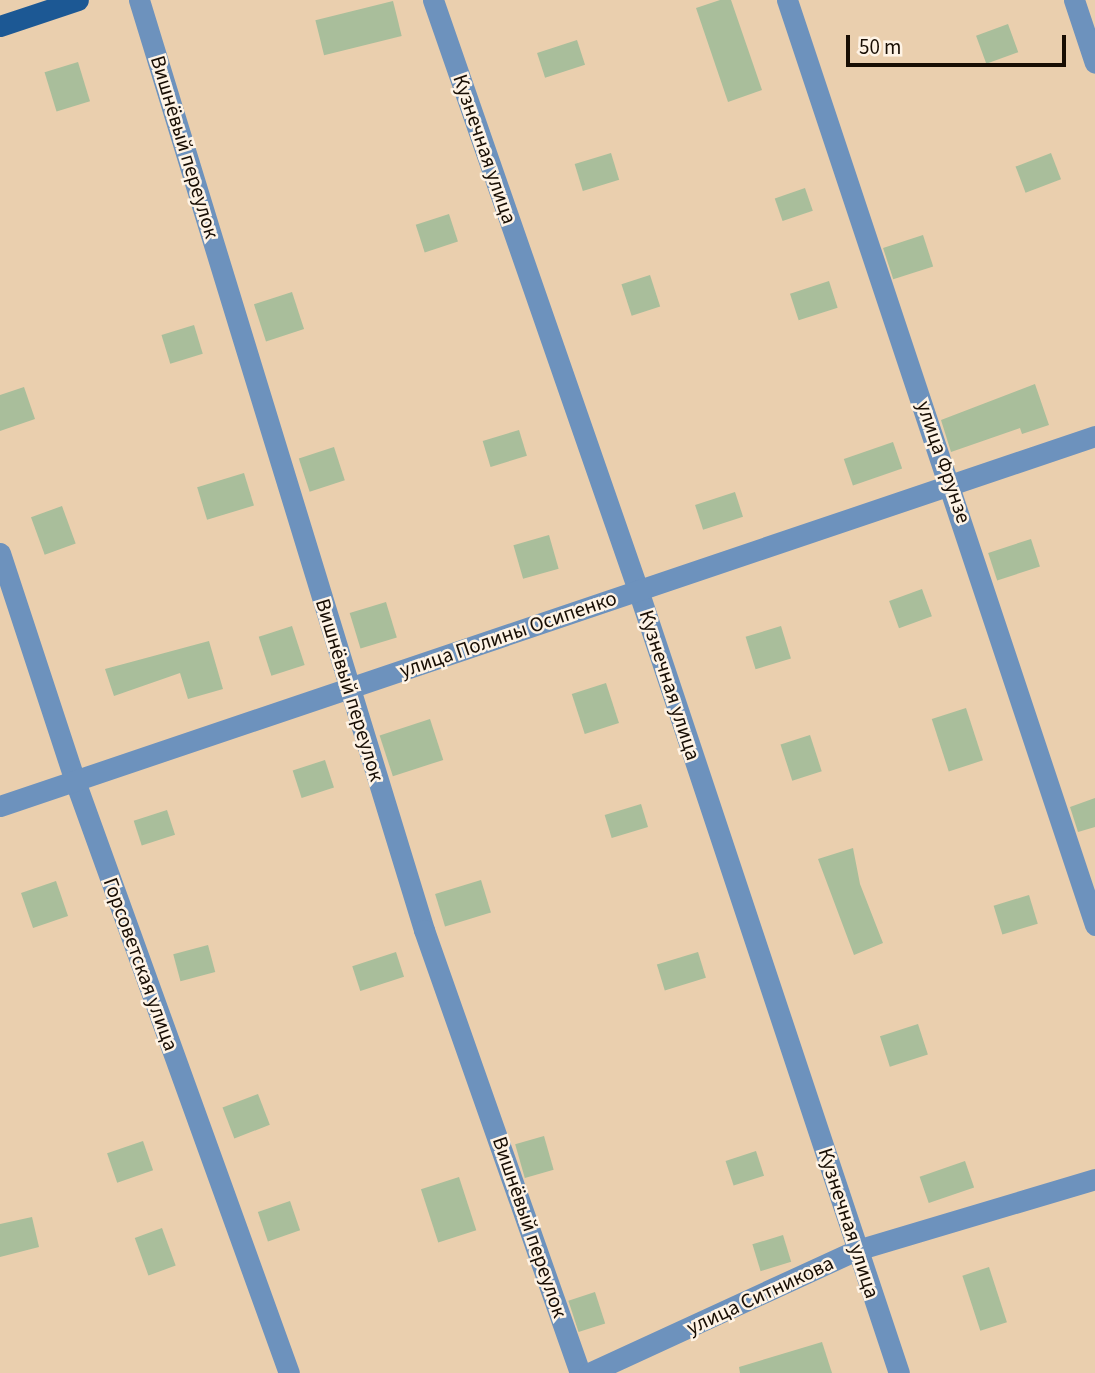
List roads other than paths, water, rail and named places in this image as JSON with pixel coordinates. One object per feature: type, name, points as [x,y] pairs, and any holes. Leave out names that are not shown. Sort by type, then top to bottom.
[{"type":"main road","points":[[0,26],[79,0]]},
{"type":"street","name":"Вишнёвый переулок","points":[[139,0],[424,930],[580,1373]]},
{"type":"street","name":"Кузнечная улица","points":[[433,0],[638,590],[899,1373]]},
{"type":"street","name":"улица Фрунзе","points":[[787,0],[952,484],[1095,925]]},
{"type":"street","points":[[1074,0],[1095,63]]},
{"type":"street","name":"улица Полины Осипенко","points":[[0,806],[1095,436]]},
{"type":"street","name":"Горсоветская улица","points":[[0,552],[75,781],[289,1373]]},
{"type":"street","name":"улица Ситникова","points":[[589,1373],[857,1250],[1095,1179]]}]
